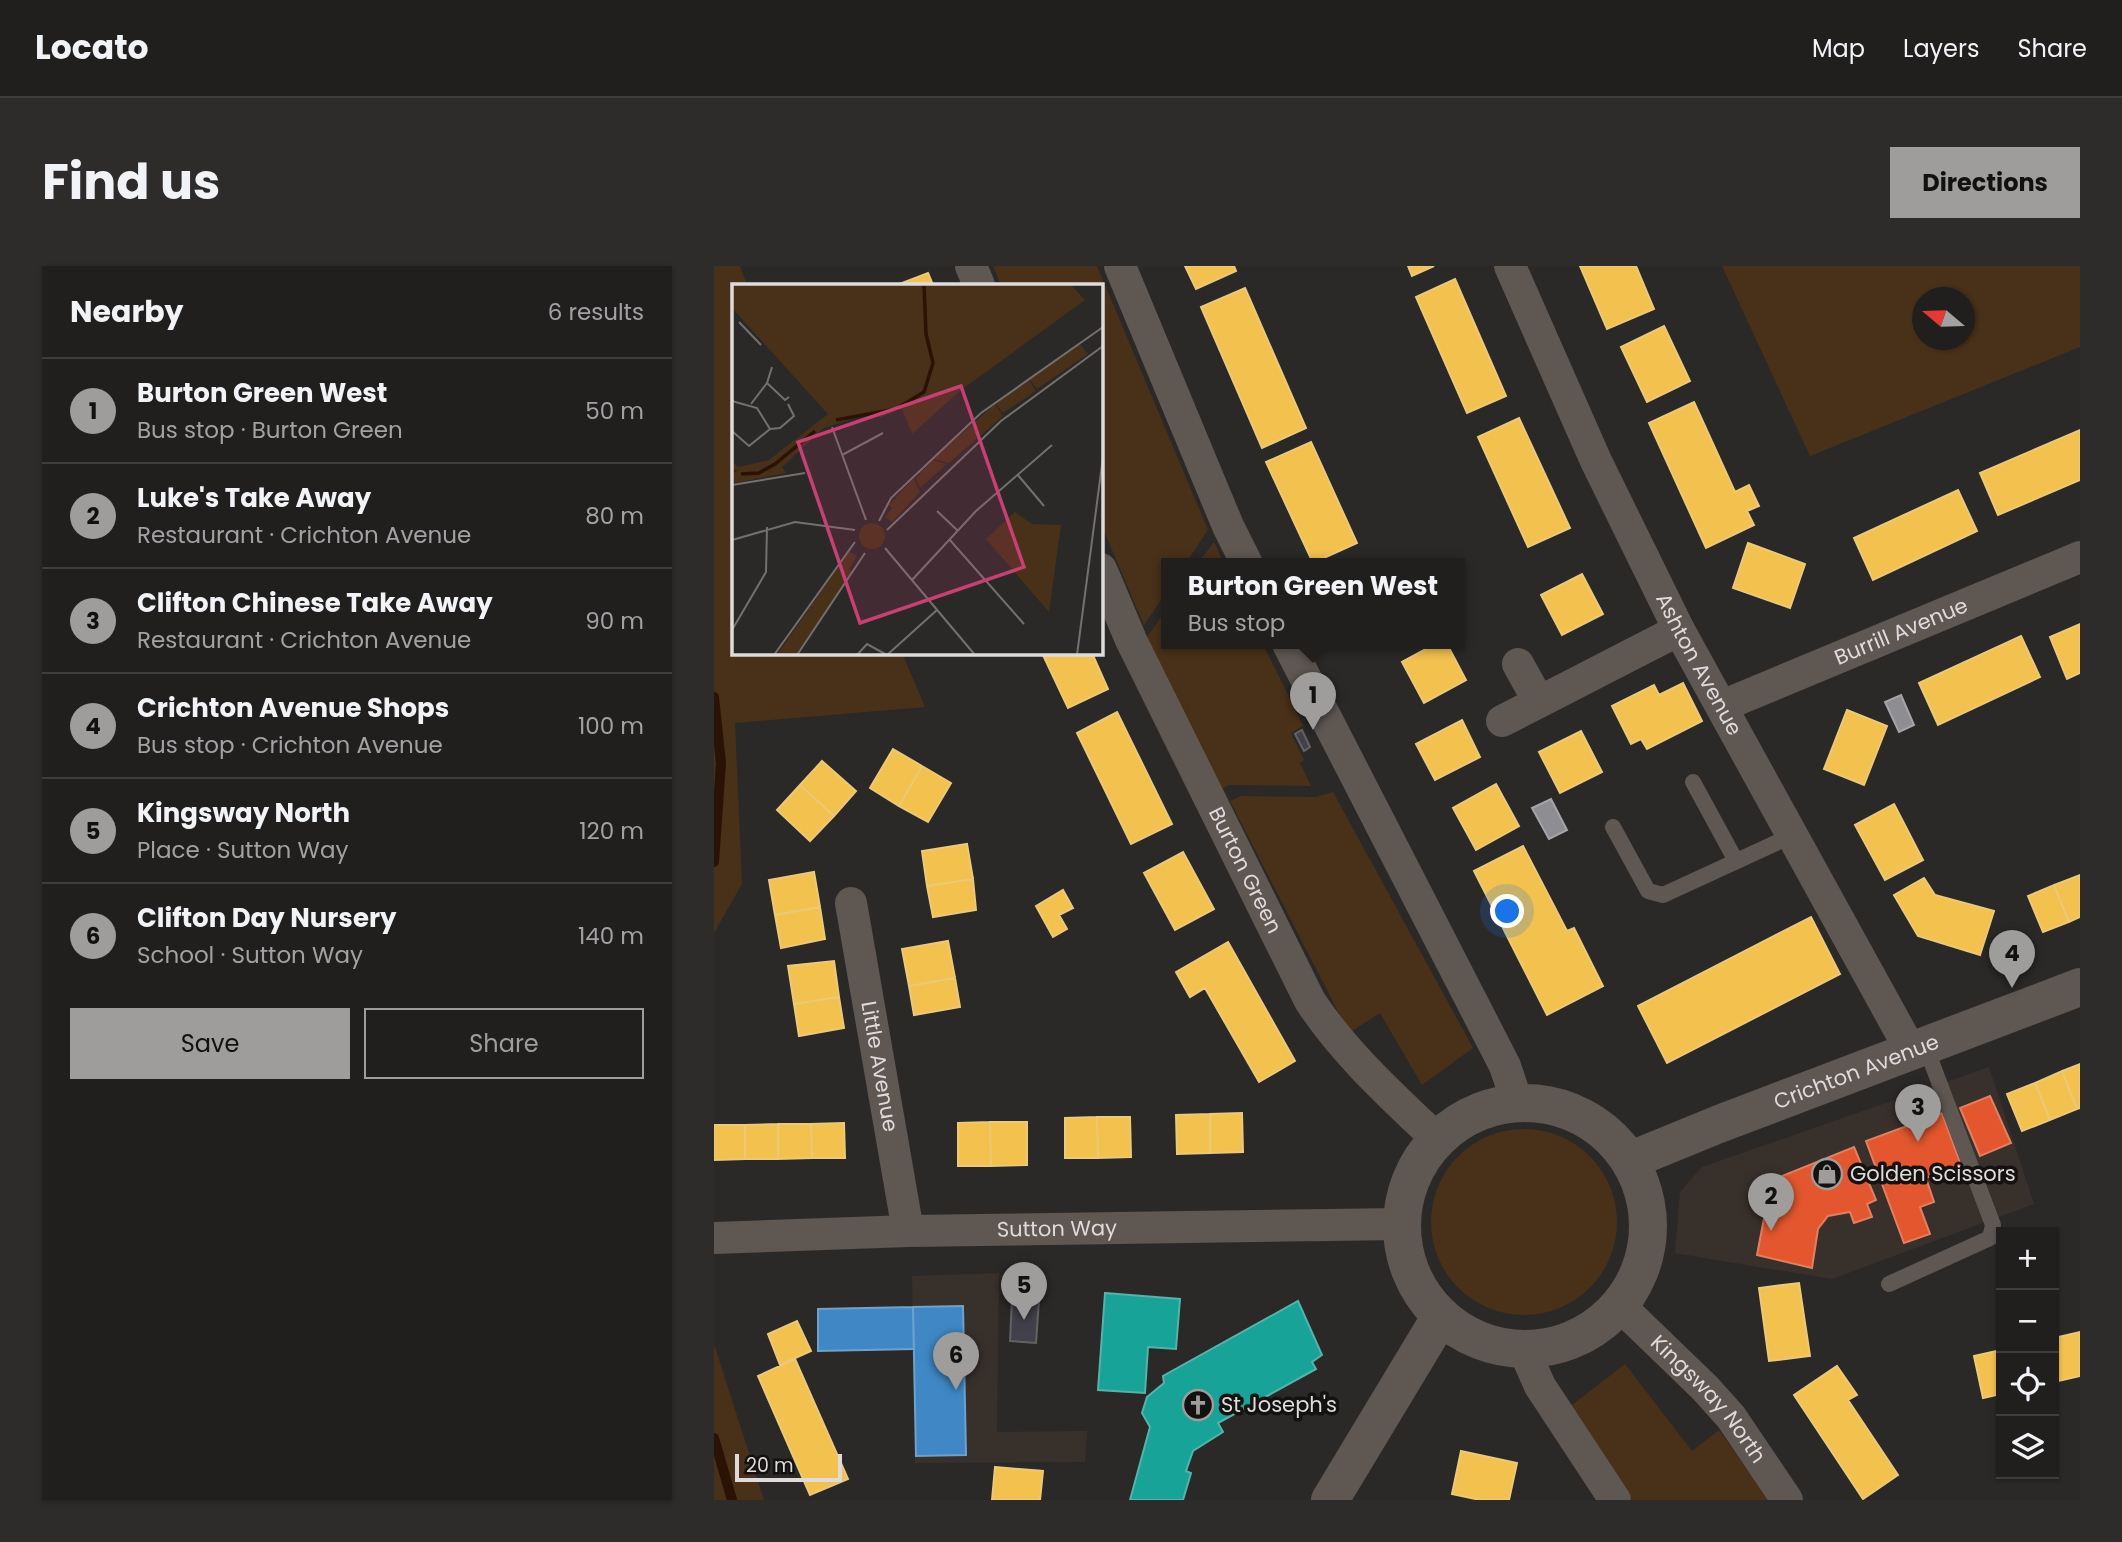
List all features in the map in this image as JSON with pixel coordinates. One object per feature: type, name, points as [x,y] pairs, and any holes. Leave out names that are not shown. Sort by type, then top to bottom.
[{"type":"street","points":[[971,266],[979,284]]},
{"type":"street","points":[[1120,266],[1227,526],[1244,558]]},
{"type":"street","name":"Ashton Avenue","points":[[1510,266],[1596,461],[1679,631],[1791,835],[1918,1048]]},
{"type":"street","name":"Burrill Avenue","points":[[1722,706],[2080,557]]},
{"type":"street","name":"Burton Green","points":[[1102,571],[1136,650],[1310,1000],[1330,1031],[1357,1061],[1438,1140]]},
{"type":"street","points":[[1502,721],[1679,631]]},
{"type":"street","points":[[1291,649],[1505,1066],[1517,1102]]},
{"type":"street","points":[[1518,664],[1539,702]]},
{"type":"street","name":"Little Avenue","points":[[851,903],[908,1231]]},
{"type":"street","name":"Crichton Avenue","points":[[1632,1160],[2080,987]]},
{"type":"street","points":[[1517,1102],[1544,1104],[1571,1111],[1607,1133],[1632,1160],[1644,1193],[1647,1214],[1644,1258],[1619,1305],[1589,1331],[1566,1342],[1524,1350],[1501,1348],[1469,1336],[1441,1316],[1415,1285],[1404,1254],[1401,1224],[1409,1181],[1438,1140],[1472,1113],[1517,1102]]},
{"type":"street","name":"Sutton Way","points":[[714,1238],[908,1231],[1401,1224]]},
{"type":"street","name":"Kingsway North","points":[[1619,1305],[1714,1398],[1731,1418],[1787,1500]]},
{"type":"street","points":[[1330,1500],[1441,1316]]},
{"type":"street","points":[[1524,1350],[1540,1386],[1615,1500]]},
{"type":"lane","points":[[1693,782],[1736,861]]},
{"type":"lane","points":[[1612,827],[1648,891],[1663,895],[1791,835]]},
{"type":"lane","points":[[1889,1284],[1990,1238],[1993,1225],[1918,1048]]},
{"type":"shaded area","points":[[714,266],[740,266],[747,284],[732,284],[732,654],[902,654],[925,707],[735,723],[742,884],[714,933]]},
{"type":"shaded area","points":[[993,266],[1097,266],[1208,530],[1189,558],[1161,558],[1161,600],[1144,625],[1102,526],[1102,284],[1001,284]]},
{"type":"shaded area","points":[[1722,266],[2080,266],[2080,347],[1810,456]]},
{"type":"shaded area","points":[[1214,542],[1221,558],[1202,558]]},
{"type":"shaded area","points":[[1161,617],[1161,649],[1265,649],[1303,726],[1291,733],[1304,760],[1300,763],[1311,786],[1229,785],[1222,789],[1147,637]]},
{"type":"shaded area","points":[[1333,792],[1473,1048],[1422,1085],[1380,1013],[1349,1033],[1230,801],[1241,796],[1315,797]]},
{"type":"shaded area","points":[[1989,1067],[2034,1204],[1832,1279],[1675,1253],[1680,1192],[1702,1167]]},
{"type":"shaded area","points":[[1524,1129],[1559,1137],[1575,1145],[1589,1157],[1601,1171],[1609,1187],[1617,1222],[1609,1257],[1601,1273],[1589,1287],[1575,1299],[1559,1307],[1524,1315],[1489,1307],[1473,1299],[1459,1287],[1447,1273],[1439,1257],[1431,1222],[1439,1187],[1447,1171],[1459,1157],[1473,1145],[1489,1137]]},
{"type":"shaded area","points":[[999,1273],[997,1432],[1087,1431],[1085,1462],[915,1463],[912,1276]]},
{"type":"shaded area","points":[[714,1344],[764,1500],[714,1500]]},
{"type":"shaded area","points":[[1625,1364],[1692,1451],[1719,1430],[1769,1500],[1632,1500],[1568,1408]]},
{"type":"building: Homes","points":[[1185,266],[1234,266],[1236,271],[1196,289]]},
{"type":"building: Homes","points":[[1408,266],[1434,266],[1412,276]]},
{"type":"building: Homes","points":[[1580,266],[1636,266],[1654,309],[1607,329]]},
{"type":"building: Homes","points":[[928,273],[933,284],[900,284]]},
{"type":"building: Homes","points":[[1455,279],[1506,396],[1467,413],[1416,297]]},
{"type":"building: Homes","points":[[1245,288],[1306,428],[1262,448],[1201,307]]},
{"type":"building: Homes","points":[[1664,326],[1690,381],[1647,402],[1621,347]]},
{"type":"building: Homes","points":[[1694,402],[1735,492],[1749,485],[1759,506],[1747,511],[1754,525],[1706,548],[1649,423]]},
{"type":"building: Homes","points":[[1519,418],[1570,528],[1528,547],[1478,437]]},
{"type":"building: Homes","points":[[2080,430],[2080,480],[1998,515],[1980,473]]},
{"type":"building: Homes","points":[[1311,442],[1357,543],[1324,558],[1311,558],[1266,462]]},
{"type":"building: Homes","points":[[1958,490],[1977,531],[1873,580],[1854,538]]},
{"type":"building: Homes","points":[[1748,543],[1805,564],[1790,608],[1733,588]]},
{"type":"building: Homes","points":[[1582,574],[1603,614],[1562,635],[1541,595]]},
{"type":"building: Homes","points":[[2080,624],[2080,673],[2067,679],[2050,637]]},
{"type":"building: Homes","points":[[2021,636],[2040,677],[1938,725],[1919,683]]},
{"type":"building: Homes","points":[[1426,649],[1450,649],[1466,680],[1424,703],[1402,662]]},
{"type":"building: Homes","points":[[1042,654],[1092,654],[1108,689],[1068,708]]},
{"type":"building: Homes","points":[[1683,683],[1702,721],[1647,749],[1641,739],[1631,744],[1612,706],[1654,685],[1659,695]]},
{"type":"building: Homes","points":[[1847,710],[1887,726],[1864,785],[1824,769]]},
{"type":"building: Homes","points":[[1117,712],[1172,824],[1131,844],[1077,733]]},
{"type":"building: Homes","points":[[1462,720],[1480,757],[1435,780],[1416,744]]},
{"type":"building: Homes","points":[[1581,731],[1602,772],[1560,793],[1539,752]]},
{"type":"building: Homes","points":[[893,749],[922,766],[899,806],[870,788]]},
{"type":"building: Homes","points":[[822,761],[856,791],[834,816],[800,785]]},
{"type":"building: Homes","points":[[922,766],[951,783],[928,822],[899,806]]},
{"type":"building: Homes","points":[[1496,784],[1519,826],[1476,850],[1453,808]]},
{"type":"building: Homes","points":[[800,785],[834,816],[810,841],[777,810]]},
{"type":"building: Homes","points":[[1894,804],[1923,860],[1885,880],[1855,825]]},
{"type":"building: Homes","points":[[967,844],[973,879],[927,886],[922,851]]},
{"type":"building: Homes","points":[[1523,846],[1567,931],[1574,928],[1603,986],[1547,1015],[1474,871]]},
{"type":"building: Homes","points":[[1183,852],[1214,909],[1175,930],[1144,873]]},
{"type":"building: Homes","points":[[814,872],[820,907],[775,915],[769,880]]},
{"type":"building: Homes","points":[[2080,875],[2080,917],[2069,922],[2054,885]]},
{"type":"building: Homes","points":[[1924,878],[1935,895],[1994,911],[1980,955],[1918,936],[1894,895]]},
{"type":"building: Homes","points":[[973,879],[976,910],[933,917],[927,886]]},
{"type":"building: Homes","points":[[2054,885],[2069,922],[2043,932],[2028,896]]},
{"type":"building: Homes","points":[[1063,890],[1073,908],[1059,915],[1067,929],[1053,937],[1036,906]]},
{"type":"building: Homes","points":[[820,907],[825,939],[781,948],[775,915]]},
{"type":"building: Homes","points":[[1811,917],[1840,974],[1667,1063],[1638,1006]]},
{"type":"building: Homes","points":[[948,941],[955,978],[909,986],[902,949]]},
{"type":"building: Homes","points":[[1228,942],[1295,1061],[1259,1082],[1205,988],[1190,997],[1176,972]]},
{"type":"building: Homes","points":[[834,961],[839,997],[794,1004],[788,966]]},
{"type":"building: Homes","points":[[955,978],[960,1007],[914,1015],[909,986]]},
{"type":"building: Homes","points":[[839,997],[844,1028],[799,1036],[794,1004]]},
{"type":"building: Homes","points":[[2080,1064],[2080,1108],[2077,1109],[2062,1071]]},
{"type":"building: Homes","points":[[2062,1071],[2077,1109],[2050,1120],[2035,1083]]},
{"type":"building: Homes","points":[[2035,1083],[2050,1120],[2022,1131],[2007,1094]]},
{"type":"building: Homes","points":[[1242,1113],[1243,1152],[1210,1153],[1210,1114]]},
{"type":"building: Homes","points":[[1210,1114],[1210,1153],[1177,1154],[1176,1115]]},
{"type":"building: Homes","points":[[1097,1117],[1098,1158],[1065,1158],[1065,1118]]},
{"type":"building: Homes","points":[[1097,1117],[1130,1117],[1131,1157],[1098,1158]]},
{"type":"building: Homes","points":[[990,1122],[991,1166],[958,1166],[958,1123]]},
{"type":"building: Homes","points":[[990,1122],[1027,1122],[1027,1165],[991,1166]]},
{"type":"building: Homes","points":[[844,1123],[845,1158],[812,1158],[811,1124]]},
{"type":"building: Homes","points":[[778,1124],[778,1159],[745,1159],[745,1125]]},
{"type":"building: Homes","points":[[778,1124],[811,1124],[812,1158],[778,1159]]},
{"type":"building: Homes","points":[[714,1125],[745,1125],[745,1159],[714,1160]]},
{"type":"building: Homes","points":[[1799,1283],[1810,1356],[1769,1361],[1759,1288]]},
{"type":"building: Homes","points":[[797,1321],[811,1351],[780,1365],[768,1334]]},
{"type":"building: Homes","points":[[2080,1332],[2080,1376],[2059,1381],[2059,1337]]},
{"type":"building: Homes","points":[[1996,1351],[1996,1395],[1983,1398],[1974,1356]]},
{"type":"building: Homes","points":[[795,1359],[848,1479],[810,1495],[758,1376]]},
{"type":"building: Homes","points":[[1837,1366],[1857,1395],[1848,1400],[1898,1475],[1863,1499],[1794,1395]]},
{"type":"building: Homes","points":[[1461,1451],[1517,1463],[1509,1500],[1480,1500],[1452,1494]]},
{"type":"building: Homes","points":[[995,1467],[1043,1471],[1040,1500],[992,1500]]},
{"type":"building: Shops","points":[[1990,1096],[2011,1143],[1980,1156],[1960,1108]]},
{"type":"building: Shops","points":[[1942,1113],[1961,1165],[1926,1178],[1934,1202],[1920,1207],[1930,1234],[1904,1243],[1866,1141]]},
{"type":"building: Shops","points":[[1854,1147],[1876,1200],[1867,1204],[1872,1217],[1854,1223],[1850,1212],[1828,1216],[1818,1229],[1812,1268],[1757,1255],[1769,1192],[1782,1176]]},
{"type":"building: Schools","points":[[963,1306],[966,1455],[916,1456],[913,1307]]},
{"type":"building: Schools","points":[[913,1307],[914,1349],[818,1351],[818,1309]]},
{"type":"building: Public","points":[[1105,1293],[1180,1299],[1176,1349],[1148,1347],[1145,1393],[1098,1390]]},
{"type":"building: Public","name":"St Joseph's","points":[[1298,1301],[1322,1355],[1312,1362],[1316,1369],[1218,1423],[1223,1432],[1193,1451],[1186,1471],[1191,1473],[1183,1500],[1130,1500],[1150,1427],[1142,1413],[1147,1397],[1164,1383],[1163,1376]]},
{"type":"building: Industry","points":[[1901,695],[1914,725],[1899,732],[1885,702]]},
{"type":"building: Industry","points":[[1551,799],[1567,830],[1549,839],[1532,808]]},
{"type":"building: Other","points":[[1302,730],[1310,747],[1304,751],[1295,734]]},
{"type":"building: Other","points":[[1012,1298],[1039,1300],[1036,1343],[1010,1341]]},
{"type":"waterway","points":[[714,697],[721,763],[714,862]]},
{"type":"waterway","points":[[714,1438],[732,1500]]},
{"type":"place","name":"Burton Green West","points":[[1313,730]]},
{"type":"place","name":"Crichton Avenue Shops","points":[[2012,988]]},
{"type":"place","name":"Clifton Chinese Take Away","points":[[1918,1142]]},
{"type":"place","name":"Golden Scissors","points":[[1827,1174]]},
{"type":"place","name":"Luke's Take Away","points":[[1771,1231]]},
{"type":"place","name":"Kingsway North","points":[[1024,1320]]},
{"type":"place","name":"Clifton Day Nursery","points":[[956,1390]]},
{"type":"place","name":"St Joseph's","points":[[1198,1405]]}]
